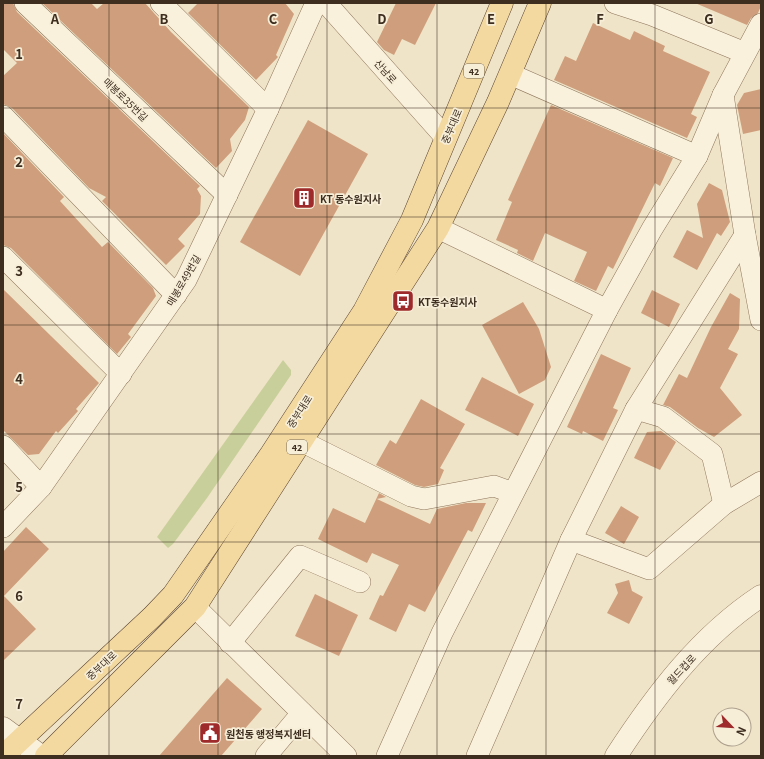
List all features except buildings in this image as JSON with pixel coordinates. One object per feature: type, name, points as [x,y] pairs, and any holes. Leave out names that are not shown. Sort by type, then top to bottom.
[{"type":"main road","name":"중부대로","points":[[3,756],[11,735],[152,617],[173,595],[271,454],[364,311],[412,220],[502,3]]},
{"type":"main road","name":"중부대로","points":[[46,756],[194,607],[438,228],[510,74],[540,3]]},
{"type":"street","name":"매봉로35번길","points":[[25,3],[227,195]]},
{"type":"street","points":[[161,3],[268,109]]},
{"type":"street","name":"매봉로49번길","points":[[3,527],[41,487],[186,280],[268,109],[316,3]]},
{"type":"street","name":"산남로","points":[[326,3],[446,138]]},
{"type":"street","points":[[615,3],[652,15],[745,53]]},
{"type":"street","points":[[387,756],[442,633],[513,493],[607,310],[652,229],[697,156],[723,95],[761,24]]},
{"type":"street","points":[[510,74],[697,156]]},
{"type":"street","points":[[723,95],[745,235],[761,320]]},
{"type":"street","points":[[3,116],[176,295]]},
{"type":"street","points":[[438,228],[607,310]]},
{"type":"street","points":[[477,756],[571,540],[636,409],[745,235]]},
{"type":"street","points":[[3,257],[121,374]]},
{"type":"street","points":[[636,409],[663,417],[712,454],[724,504]]},
{"type":"street","points":[[301,441],[411,496],[424,499],[494,486],[513,493]]},
{"type":"street","points":[[3,446],[41,487]]},
{"type":"street","points":[[571,540],[650,569],[724,504],[761,482]]},
{"type":"street","points":[[230,643],[300,556],[360,582]]},
{"type":"street","name":"월드컵로","points":[[616,756],[641,717],[675,674],[718,630],[760,597]]},
{"type":"street","points":[[194,607],[346,756]]},
{"type":"street","points":[[266,756],[302,713]]},
{"type":"street","points":[[11,735],[41,756]]},
{"type":"green space","points":[[283,360],[291,370],[291,375],[207,498],[173,544],[168,548],[157,537]]},
{"type":"place","name":"KT 동수원지사","points":[[304,198]]},
{"type":"place","name":"KT동수원지사","points":[[403,301]]},
{"type":"place","name":"원천동 행정복지센터","points":[[210,733]]}]
